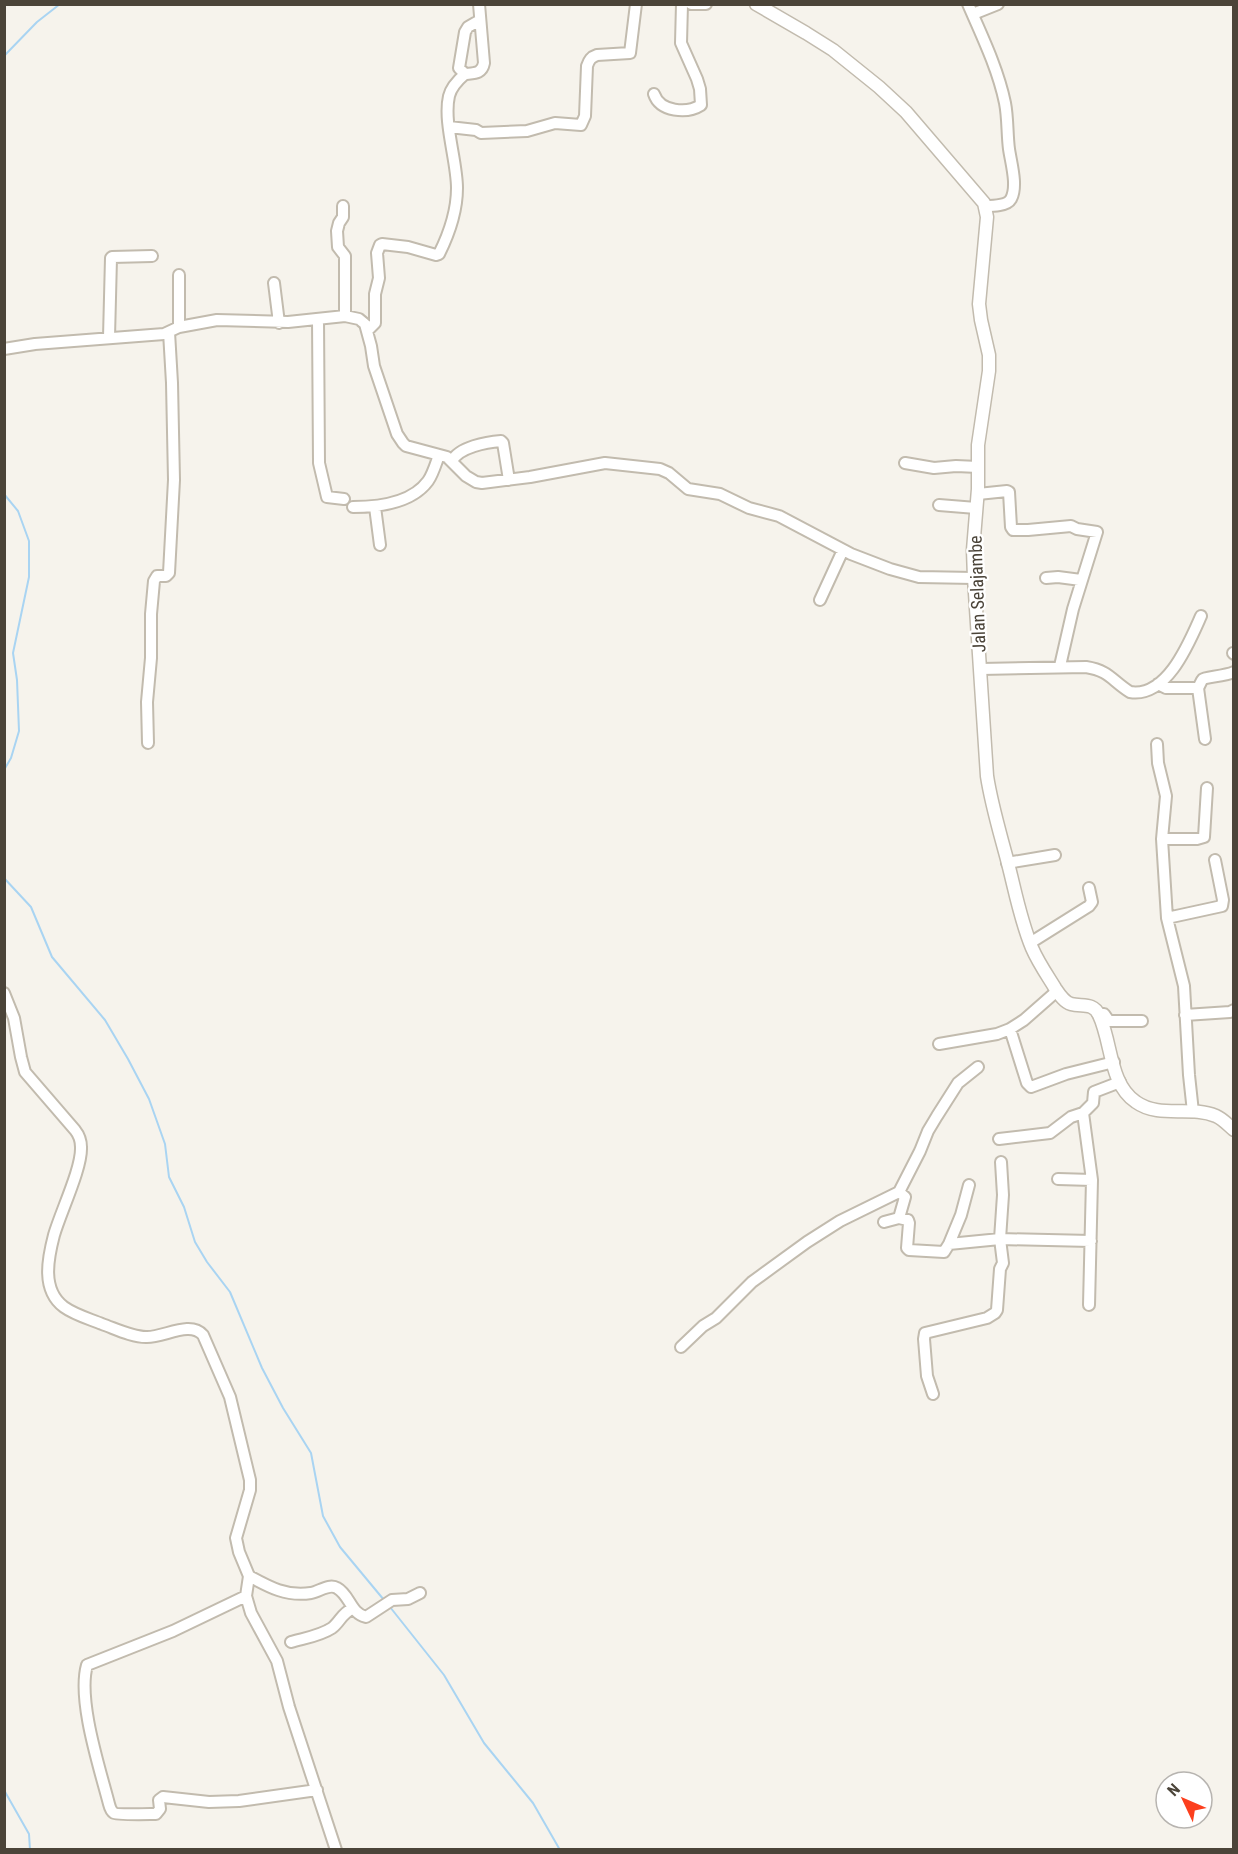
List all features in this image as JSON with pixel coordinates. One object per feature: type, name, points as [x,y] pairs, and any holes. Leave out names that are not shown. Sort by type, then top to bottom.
[{"type":"street","points":[[367,331],[375,323],[375,294],[380,278],[377,253],[380,245],[399,246],[439,254],[455,212],[458,187],[449,127],[448,98],[465,74],[480,72],[483,69],[479,4]]},
{"type":"street","points":[[449,127],[484,133],[527,131],[555,123],[581,125],[585,116],[586,66],[592,56],[630,52],[636,4]]},
{"type":"street","points":[[654,94],[658,101],[669,109],[693,108],[700,105],[700,89],[697,79],[681,43],[682,4]]},
{"type":"street","points":[[691,4],[706,4]]},
{"type":"street","points":[[756,4],[833,50],[888,94],[971,185],[986,206],[1009,201],[1012,195],[1014,174],[1002,88],[978,24],[970,10],[998,4]]},
{"type":"street","points":[[465,74],[459,68],[465,32],[468,27],[480,20]]},
{"type":"street","points":[[343,206],[343,217],[337,231],[338,247],[345,256],[345,315]]},
{"type":"street","name":"Jalan Selajambe","points":[[986,206],[979,304],[989,355],[989,371],[979,436],[978,494],[973,542],[987,776],[1007,863],[1030,943],[1057,991],[1070,1004],[1091,1006],[1098,1014]]},
{"type":"street","points":[[109,337],[111,258],[152,256]]},
{"type":"street","points":[[179,275],[179,327]]},
{"type":"street","points":[[274,283],[279,323]]},
{"type":"street","points":[[4,349],[35,344],[160,334],[179,327],[217,320],[279,323],[345,315],[362,320],[365,324],[374,366],[400,439],[411,448],[440,454],[452,461],[466,476],[476,482],[489,483],[605,463],[660,469],[669,473],[688,489],[720,494],[749,508],[779,516],[871,562],[919,577],[974,578]]},
{"type":"street","points":[[318,319],[319,463],[327,497],[375,507],[402,499],[423,487],[440,454]]},
{"type":"street","points":[[148,743],[147,702],[154,581],[157,576],[166,576],[169,573],[174,492],[169,332]]},
{"type":"street","points":[[452,461],[464,450],[501,441],[509,480]]},
{"type":"street","points":[[905,463],[934,468],[978,467]]},
{"type":"street","points":[[978,494],[1009,492],[1013,530],[1071,526],[1096,531],[1098,534],[1081,580],[1060,666]]},
{"type":"street","points":[[939,505],[976,508]]},
{"type":"street","points":[[375,507],[380,545]]},
{"type":"street","points":[[820,600],[843,550]]},
{"type":"street","points":[[1046,579],[1058,577],[1081,580]]},
{"type":"street","points":[[981,669],[1060,666],[1098,669],[1112,676],[1127,690],[1134,693],[1158,684],[1173,668],[1201,616]]},
{"type":"street","points":[[1204,739],[1198,688],[1202,680],[1206,678],[1224,676],[1233,672]]},
{"type":"street","points":[[1158,684],[1166,688],[1198,688]]},
{"type":"street","points":[[1157,744],[1158,763],[1166,796],[1162,839],[1167,918],[1184,986],[1193,1112]]},
{"type":"street","points":[[1162,839],[1204,837],[1207,788]]},
{"type":"street","points":[[1007,863],[1055,855]]},
{"type":"street","points":[[1167,918],[1222,906],[1215,860]]},
{"type":"street","points":[[1030,943],[1089,906],[1092,903],[1089,888]]},
{"type":"street","points":[[939,1044],[997,1034],[1010,1029],[1024,1020],[1057,991]]},
{"type":"street","points":[[4,993],[16,1025],[25,1072],[81,1140],[81,1156],[51,1247],[48,1267],[50,1286],[57,1299],[64,1307],[82,1316],[135,1335],[154,1337],[189,1329],[199,1330],[230,1397],[250,1480],[250,1490],[236,1538],[249,1576],[246,1596],[251,1614],[277,1661],[289,1707],[336,1850]]},
{"type":"street","points":[[1185,1015],[1233,1010]]},
{"type":"street","points":[[1142,1021],[1111,1021],[1104,1014],[1098,1014],[1120,1082],[1127,1094],[1141,1105],[1169,1112],[1193,1112],[1216,1116],[1233,1131]]},
{"type":"street","points":[[1010,1029],[1027,1083],[1031,1087],[1066,1074],[1114,1062]]},
{"type":"street","points":[[681,1347],[703,1326],[716,1318],[752,1282],[807,1242],[840,1221],[898,1192],[928,1131],[958,1083],[978,1067]]},
{"type":"street","points":[[999,1139],[1050,1133],[1066,1121],[1083,1113],[1094,1103],[1094,1092],[1120,1082]]},
{"type":"street","points":[[1083,1113],[1092,1180],[1089,1305]]},
{"type":"street","points":[[933,1394],[927,1376],[924,1335],[927,1332],[975,1322],[995,1313],[1000,1269],[1004,1263],[1000,1239],[1003,1195],[1001,1162]]},
{"type":"street","points":[[1058,1179],[1092,1180]]},
{"type":"street","points":[[884,1222],[899,1218],[909,1221],[906,1243],[909,1250],[942,1253],[949,1244],[961,1215],[969,1185]]},
{"type":"street","points":[[898,1192],[904,1194],[905,1198],[899,1218]]},
{"type":"street","points":[[949,1244],[1000,1239],[1091,1241]]},
{"type":"street","points":[[249,1576],[292,1595],[312,1593],[330,1586],[336,1587],[352,1609],[366,1617],[392,1600],[408,1599],[420,1593]]},
{"type":"street","points":[[246,1596],[165,1635],[87,1665],[85,1680],[87,1710],[109,1804],[113,1812],[118,1815],[156,1814],[159,1812],[159,1800],[164,1797],[209,1802],[239,1802],[317,1790]]},
{"type":"street","points":[[291,1642],[334,1627],[345,1613],[352,1609]]},
{"type":"waterway","points":[[4,56],[37,22],[60,4]]},
{"type":"waterway","points":[[4,494],[18,511],[29,541],[29,577],[13,653],[17,680],[19,731],[11,758],[4,770]]},
{"type":"waterway","points":[[4,878],[31,907],[52,957],[105,1020],[128,1059],[149,1099],[165,1144],[169,1177],[184,1207],[195,1242],[230,1292],[262,1368],[311,1453],[323,1516],[340,1547],[384,1600]]},
{"type":"waterway","points":[[390,1607],[444,1675],[484,1743],[533,1803],[560,1850]]},
{"type":"waterway","points":[[4,1790],[29,1834],[30,1850]]}]
